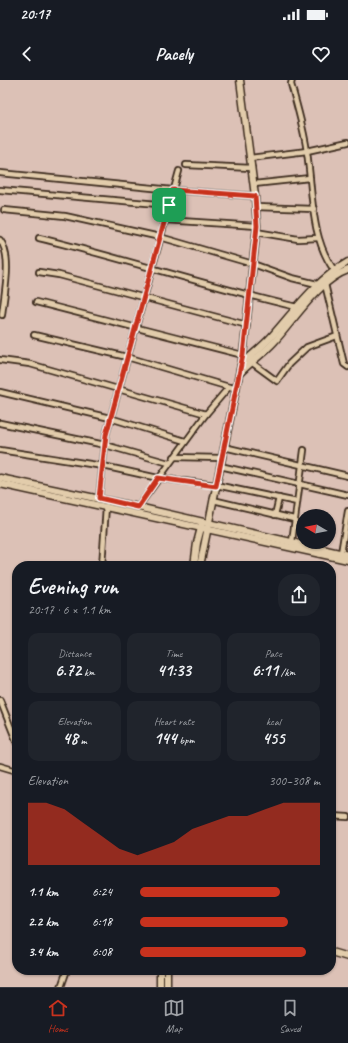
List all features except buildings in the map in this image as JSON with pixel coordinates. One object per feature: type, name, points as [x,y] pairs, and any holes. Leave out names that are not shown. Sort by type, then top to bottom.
[{"type":"main road","points":[[195,561],[210,513],[242,364],[253,264],[256,207],[240,80]]},
{"type":"main road","points":[[242,364],[263,345],[318,284],[334,270],[348,262]]},
{"type":"main road","points":[[240,373],[273,343],[325,284],[348,270]]},
{"type":"main road","points":[[0,478],[23,486],[106,506],[292,542],[348,555]]},
{"type":"main road","points":[[0,484],[23,486],[99,498],[138,507],[205,526],[348,560]]},
{"type":"main road","points":[[201,561],[205,526]]},
{"type":"main road","points":[[336,953],[348,957]]},
{"type":"main road","points":[[160,975],[160,987]]},
{"type":"main road","points":[[167,975],[167,987]]},
{"type":"street","points":[[292,80],[291,84],[307,151],[318,238],[325,258],[334,270]]},
{"type":"street","points":[[250,158],[307,151],[348,142]]},
{"type":"street","points":[[186,165],[252,168]]},
{"type":"street","points":[[99,498],[105,445],[110,418],[179,171]]},
{"type":"street","points":[[0,173],[173,190],[255,196]]},
{"type":"street","points":[[254,184],[310,178]]},
{"type":"street","points":[[0,190],[169,205]]},
{"type":"street","points":[[256,207],[314,209]]},
{"type":"street","points":[[4,210],[64,216],[160,238],[253,264],[292,278],[318,284]]},
{"type":"street","points":[[165,220],[256,229],[298,238],[318,238]]},
{"type":"street","points":[[39,238],[250,296],[297,307]]},
{"type":"street","points":[[0,240],[5,247],[7,264],[2,315]]},
{"type":"street","points":[[39,272],[59,275],[246,325]]},
{"type":"street","points":[[325,284],[344,364],[348,367]]},
{"type":"street","points":[[36,302],[243,355]]},
{"type":"street","points":[[34,335],[127,357],[236,388]]},
{"type":"street","points":[[252,362],[277,381],[289,364],[307,347],[337,336]]},
{"type":"street","points":[[0,360],[30,364],[206,414]]},
{"type":"street","points":[[138,507],[169,462],[229,387]]},
{"type":"street","points":[[0,392],[110,418],[185,441]]},
{"type":"street","points":[[0,423],[105,445],[169,462]]},
{"type":"street","points":[[224,447],[348,476]]},
{"type":"street","points":[[0,450],[103,466],[158,478],[216,486],[297,502]]},
{"type":"street","points":[[292,542],[304,450]]},
{"type":"street","points":[[174,456],[222,458]]},
{"type":"street","points":[[220,466],[348,495]]},
{"type":"street","points":[[275,515],[279,498]]},
{"type":"street","points":[[213,500],[294,519]]},
{"type":"street","points":[[102,561],[106,506]]},
{"type":"street","points":[[341,553],[346,532],[348,512]]},
{"type":"street","points":[[0,700],[12,730]]},
{"type":"street","points":[[0,766],[12,770]]},
{"type":"street","points":[[336,816],[348,817]]},
{"type":"street","points":[[61,987],[65,975]]},
{"type":"route","points":[[173,190],[255,196],[257,226],[243,355],[230,426],[216,486],[158,478],[138,507],[99,498],[100,487],[106,435],[169,205],[173,190]]}]
